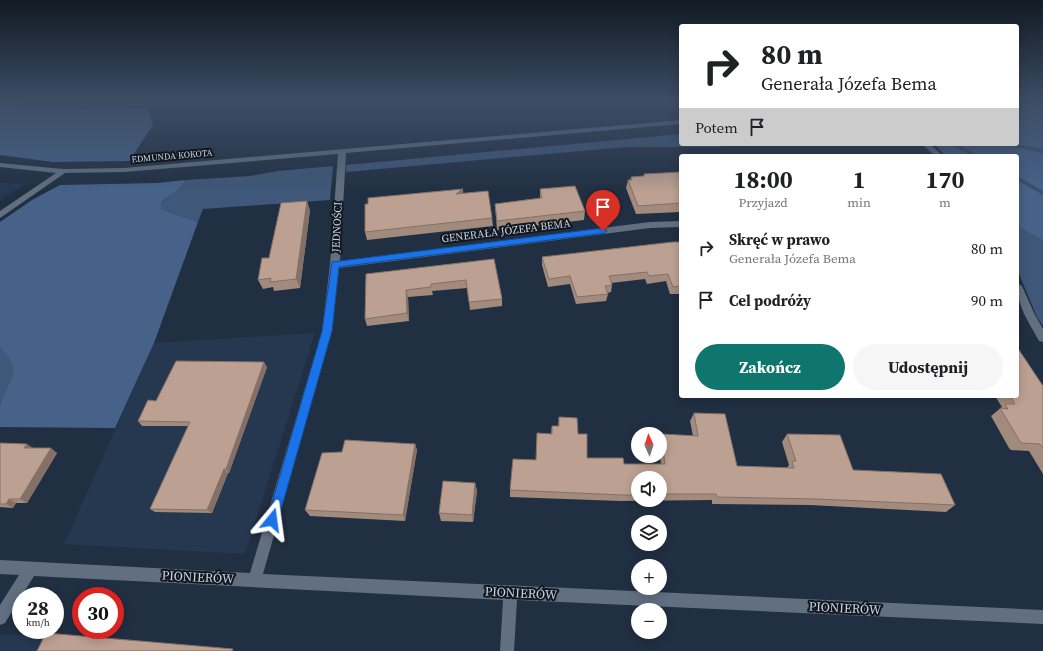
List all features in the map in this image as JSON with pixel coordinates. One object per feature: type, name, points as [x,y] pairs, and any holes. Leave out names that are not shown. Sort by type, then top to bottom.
[{"type":"street","name":"EDMUNDA KOKOTA","points":[[0,165],[63,171],[124,170],[575,131]]},
{"type":"street","points":[[928,146],[937,154]]},
{"type":"street","name":"JEDNOŚCI","points":[[255,580],[327,331],[335,264],[342,152]]},
{"type":"street","points":[[0,215],[63,171]]},
{"type":"street","name":"GENERAŁA JÓZEFA BEMA","points":[[335,264],[650,225],[679,224]]},
{"type":"street","points":[[1019,291],[1028,314],[1043,338]]},
{"type":"street","name":"PIONIERÓW","points":[[0,567],[510,593],[1043,617]]},
{"type":"street","points":[[0,618],[31,568]]},
{"type":"street","points":[[507,651],[510,593]]},
{"type":"shaded area","points":[[0,131],[149,131],[129,161],[53,162],[0,155]]},
{"type":"shaded area","points":[[1019,131],[1043,131],[1043,241],[1019,227],[1019,154],[944,154],[936,146],[1019,146]]},
{"type":"shaded area","points":[[679,134],[679,146],[722,147],[626,147],[346,172],[346,165]]},
{"type":"shaded area","points":[[333,166],[330,200],[203,209],[198,222],[161,209],[161,205],[164,200],[177,191],[185,180],[250,176],[278,171]]},
{"type":"shaded area","points":[[185,180],[177,191],[162,202],[161,209],[198,222],[154,343],[115,428],[0,427],[0,406],[10,382],[13,369],[12,363],[8,356],[0,348],[0,222],[32,200],[60,185],[157,183]]},
{"type":"shaded area","points":[[0,182],[24,185],[0,200]]},
{"type":"shaded area","points":[[1019,227],[1043,241],[1043,326],[1037,317],[1019,274]]},
{"type":"shaded area","points":[[315,333],[245,554],[64,544],[154,343]]},
{"type":"shaded area","points":[[0,348],[8,355],[14,370],[12,381],[0,406]]},
{"type":"shaded area","points":[[0,634],[12,635],[12,639],[64,638],[210,651],[0,651]]},
{"type":"building","points":[[679,172],[679,203],[638,206],[628,180],[632,180],[631,177],[644,176],[644,174]]},
{"type":"building","points":[[575,186],[585,211],[497,221],[495,204],[542,198],[540,189]]},
{"type":"building","points":[[463,189],[456,194],[488,191],[492,218],[365,232],[365,204],[368,204],[368,198]]},
{"type":"building","points":[[307,201],[296,279],[270,282],[271,278],[258,280],[262,258],[269,258],[281,203]]},
{"type":"building","points":[[679,242],[679,286],[673,287],[668,274],[649,276],[647,272],[609,276],[612,285],[605,286],[608,294],[577,297],[570,276],[549,279],[542,257]]},
{"type":"building","points":[[494,259],[502,299],[469,302],[466,280],[431,284],[431,287],[406,290],[407,313],[365,319],[366,274]]},
{"type":"building","points":[[1019,350],[1043,386],[1043,448],[1040,444],[1021,443],[1000,408],[1008,409],[1005,404],[1015,404],[1011,398],[1019,398]]},
{"type":"building","points":[[176,361],[264,362],[226,469],[224,469],[207,510],[150,509],[190,422],[138,421],[148,400],[156,401]]},
{"type":"building","points":[[694,413],[725,414],[737,466],[794,468],[792,461],[796,461],[787,434],[840,435],[853,470],[941,474],[955,505],[817,499],[717,497],[716,494],[667,494],[667,471],[631,471],[631,495],[510,490],[513,459],[536,460],[537,433],[552,434],[552,426],[559,426],[559,417],[577,418],[578,434],[587,434],[587,458],[623,458],[624,464],[665,464],[667,463],[667,434],[698,436]]},
{"type":"building","points":[[345,440],[415,444],[403,515],[305,510],[322,453],[342,452]]},
{"type":"building","points":[[0,443],[27,444],[24,448],[51,448],[20,499],[9,499],[6,504],[0,504]]},
{"type":"building","points":[[443,481],[475,483],[472,515],[439,513]]},
{"type":"building","points":[[64,635],[72,635],[72,639],[116,639],[233,649],[232,651],[37,651],[43,639],[64,639]]},
{"type":"waterway","points":[[958,146],[972,154]]},
{"type":"waterway","points":[[1019,146],[1043,151]]},
{"type":"waterway","points":[[1019,179],[1043,193]]},
{"type":"route","points":[[272,520],[327,331],[335,264],[603,231]]}]
